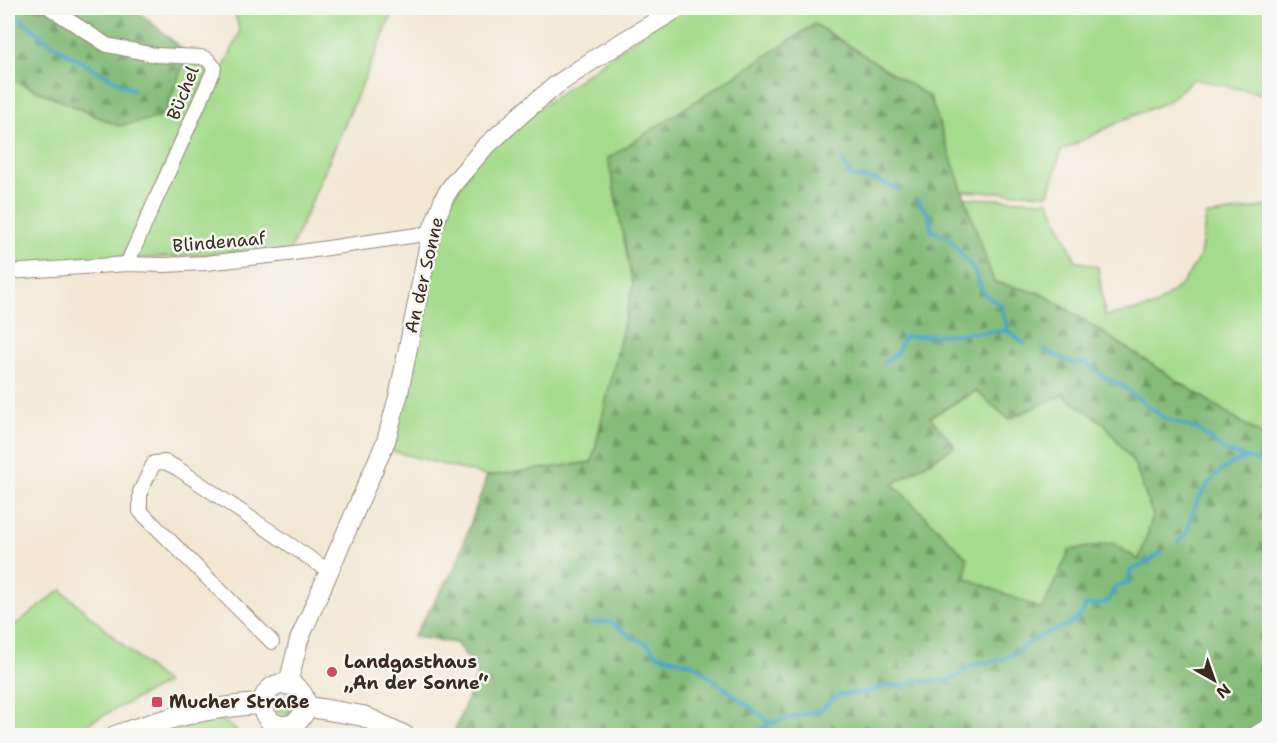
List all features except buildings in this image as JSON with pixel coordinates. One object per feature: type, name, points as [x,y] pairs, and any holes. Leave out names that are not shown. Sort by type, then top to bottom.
[{"type":"main road","points":[[288,684],[300,692],[304,706],[297,721],[281,731],[264,714],[262,704],[268,690],[274,686],[288,684]]},
{"type":"main road","points":[[116,735],[192,711],[262,704]]},
{"type":"main road","points":[[304,706],[345,711],[363,716],[405,735]]},
{"type":"main road","points":[[1257,735],[1269,728]]},
{"type":"street","name":"Büchel","points":[[50,8],[107,45],[155,55],[201,57],[214,66],[127,264]]},
{"type":"street","name":"An der Sonne","points":[[288,684],[299,640],[386,441],[399,393],[431,233],[444,198],[484,148],[555,86],[678,8]]},
{"type":"street","name":"Blindenaaf","points":[[8,272],[127,264],[206,263],[431,233]]},
{"type":"street","points":[[272,642],[140,511],[140,492],[153,463],[165,462],[177,468],[330,572]]},
{"type":"green space","points":[[8,8],[134,8],[182,49],[185,61],[163,117],[119,126],[8,78]]},
{"type":"green space","points":[[252,8],[395,8],[290,251],[130,259],[191,140],[240,32],[235,14]]},
{"type":"green space","points":[[678,8],[1269,8],[1269,95],[1194,79],[1167,102],[1125,119],[1061,151],[1049,194],[962,191],[930,97],[608,158],[633,285],[592,462],[487,476],[384,449],[430,234],[484,148]]},
{"type":"green space","points":[[815,24],[930,97],[994,282],[1043,294],[1269,440],[1269,735],[453,735],[478,672],[456,643],[413,637],[456,566],[487,476],[592,462],[633,285],[608,158]],"holes":[[[976,391],[1009,419],[1062,395],[1105,424],[1135,465],[1153,516],[1139,560],[1113,543],[1070,550],[1042,609],[966,578],[967,558],[893,484],[955,446],[930,417]]]},
{"type":"green space","points":[[185,61],[204,63],[209,72],[124,258],[8,271],[8,78],[119,126]]},
{"type":"green space","points":[[965,198],[1049,201],[1076,261],[1098,267],[1105,316],[1154,307],[1183,283],[1200,256],[1206,216],[1269,206],[1269,440],[1043,294],[994,282]]},
{"type":"green space","points":[[976,391],[1009,419],[1062,394],[1105,424],[1135,465],[1153,516],[1139,561],[1070,550],[1042,610],[966,578],[893,484],[954,447],[930,417]]},
{"type":"green space","points":[[61,590],[166,683],[92,721],[77,735],[8,735],[8,630]]},
{"type":"green space","points":[[284,696],[290,699],[293,705],[290,711],[284,714],[278,711],[275,705],[278,699]]},
{"type":"green space","points":[[219,718],[236,730],[239,735],[160,736]]},
{"type":"waterway","points":[[8,11],[58,48],[133,90]]},
{"type":"waterway","points":[[842,161],[850,176],[877,180],[898,190]]},
{"type":"waterway","points":[[918,200],[930,217],[931,230],[950,239],[975,272],[983,293],[1001,305],[1008,331]]},
{"type":"waterway","points":[[884,363],[897,353],[904,337],[1008,331],[1025,344]]},
{"type":"waterway","points":[[1044,350],[1075,364],[1085,362],[1104,377],[1121,385],[1165,419],[1197,429],[1225,451],[1249,458]]},
{"type":"waterway","points":[[1178,542],[1187,534],[1192,514],[1201,494],[1222,470],[1233,463],[1249,458],[1270,467]]},
{"type":"waterway","points":[[593,623],[611,622],[633,638],[646,643],[658,655],[693,664],[771,723],[820,710],[839,695],[862,693],[890,685],[905,687],[916,680],[931,682],[946,680],[960,675],[972,664],[1006,657],[1034,639],[1072,623],[1085,606],[1108,602],[1115,587],[1129,582],[1130,570],[1145,564],[1162,552]]},
{"type":"waterway","points":[[754,736],[771,723]]},
{"type":"place","name":"Landgasthaus „An der Sonne“","points":[[332,672]]},
{"type":"place","name":"Mucher Straße","points":[[157,702]]}]
